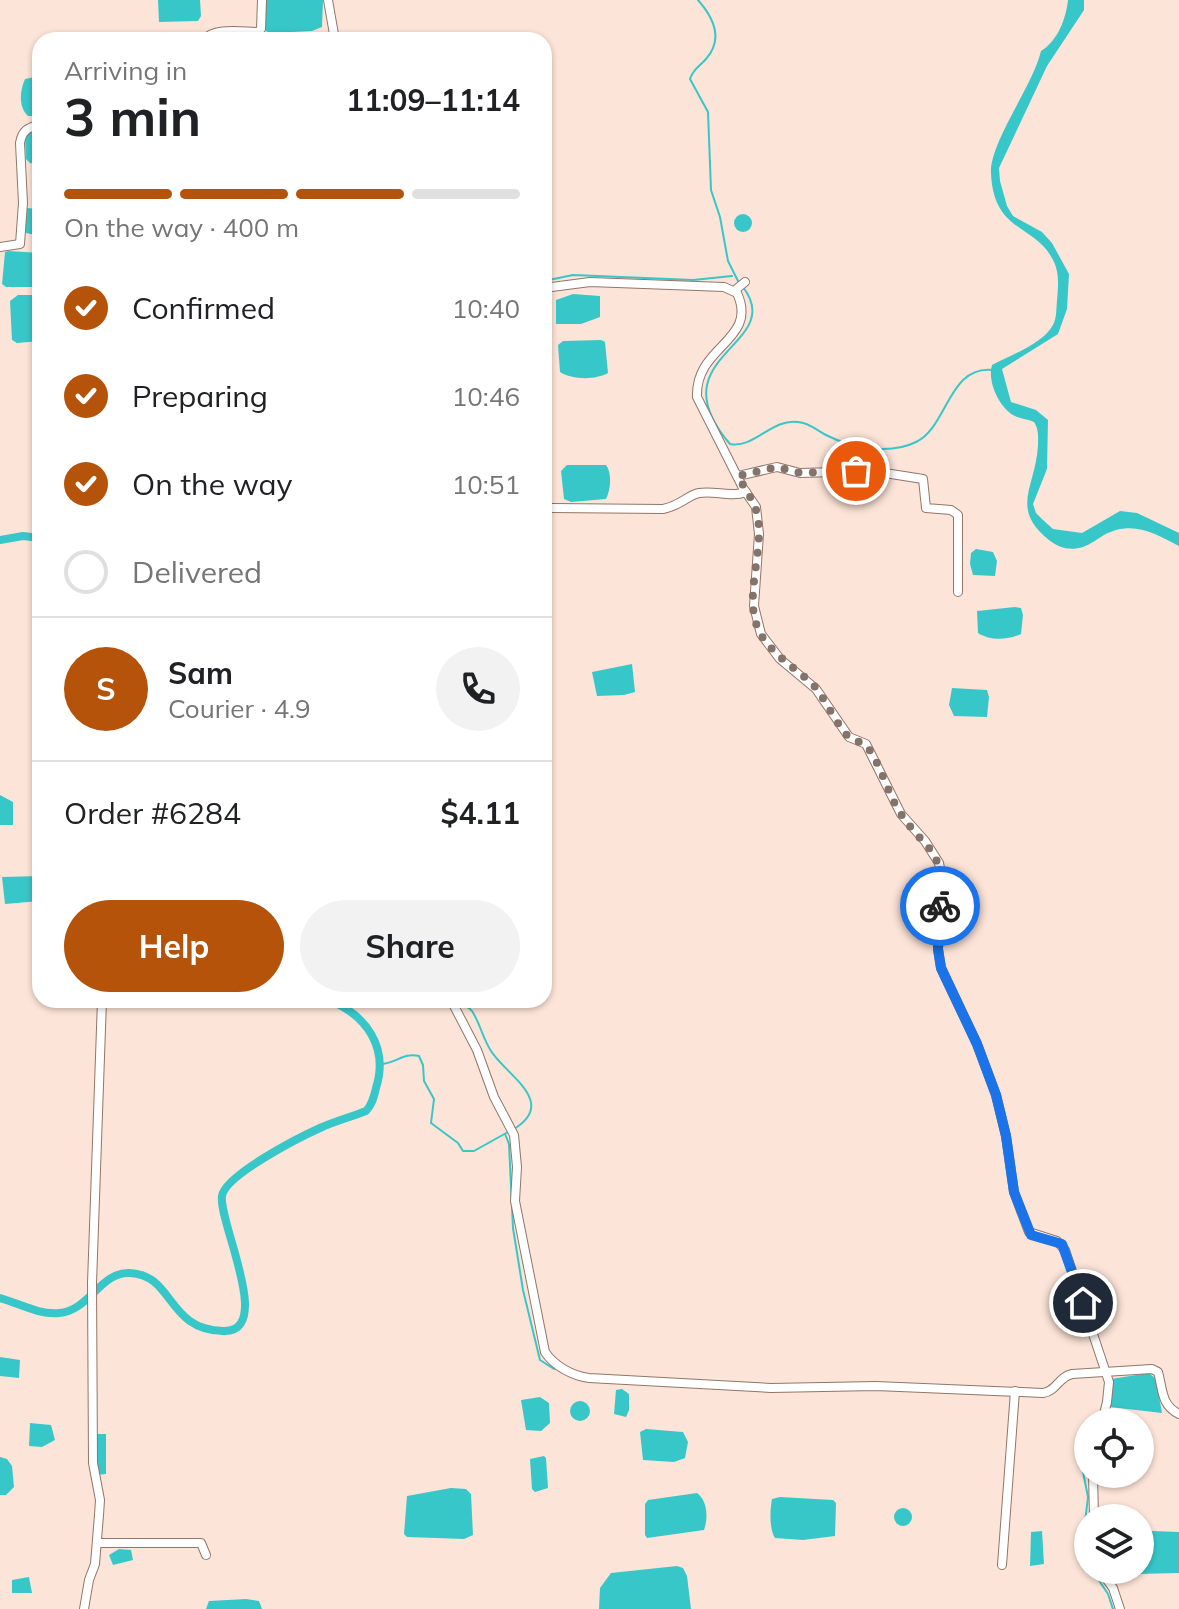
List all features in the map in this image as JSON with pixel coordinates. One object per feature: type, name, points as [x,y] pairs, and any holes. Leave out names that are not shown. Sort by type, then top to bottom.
[{"type":"street","points":[[217,32],[258,32],[261,29],[262,0]]},
{"type":"street","points":[[328,0],[334,32]]},
{"type":"street","points":[[0,247],[20,244],[23,203],[21,134],[32,126]]},
{"type":"street","points":[[552,287],[590,282],[738,287],[743,312],[740,327],[711,356],[696,391],[703,413],[753,500],[759,522],[754,606],[761,634],[780,659],[816,689],[849,737],[866,744],[901,814],[925,841],[939,863],[942,878],[938,949],[941,968],[977,1044],[996,1095],[1017,1201],[1029,1232],[1057,1241],[1065,1250],[1109,1382],[1106,1408]]},
{"type":"street","points":[[738,476],[777,467],[800,473],[872,471],[923,479],[926,508],[951,510],[958,515],[958,592]]},
{"type":"street","points":[[552,508],[663,509],[679,505],[700,492],[736,495],[746,492]]},
{"type":"street","points":[[84,1609],[97,1543],[100,1500],[93,1463],[92,1283],[102,1008]]},
{"type":"street","points":[[455,1008],[511,1130],[517,1167],[515,1201],[545,1352],[574,1374],[589,1378],[771,1388],[876,1386],[1049,1392],[1066,1375],[1156,1370],[1165,1404],[1179,1414]]},
{"type":"street","points":[[1002,1565],[1015,1391]]},
{"type":"street","points":[[97,1543],[201,1543],[206,1555]]},
{"type":"street","points":[[1110,1584],[1120,1609]]},
{"type":"water","points":[[158,0],[200,0],[201,16],[198,21],[159,22]]},
{"type":"water","points":[[266,0],[323,0],[322,27],[312,31],[266,31]]},
{"type":"water","points":[[1068,0],[1084,0],[1084,10],[1047,66],[999,168],[1007,206],[1013,216],[1042,232],[1052,243],[1069,274],[1067,309],[1058,334],[1002,369],[1011,402],[1036,410],[1048,420],[1047,469],[1033,504],[1043,520],[1053,529],[1082,533],[1120,511],[1137,513],[1179,533],[1179,546],[1133,528],[1114,531],[1074,549],[1049,540],[1030,518],[1027,507],[1038,445],[1037,428],[1034,422],[1015,416],[1004,407],[991,379],[992,365],[1042,338],[1056,316],[1058,280],[1053,260],[1045,248],[1007,218],[999,207],[991,174],[992,161],[1004,131],[1030,81],[1041,51],[1060,28]]},
{"type":"water","points":[[32,78],[32,116],[28,116],[21,103],[25,79]]},
{"type":"water","points":[[30,132],[32,163],[26,159],[25,138]]},
{"type":"water","points":[[26,208],[32,208],[32,234],[26,233]]},
{"type":"water","points":[[743,214],[752,223],[743,232],[734,223]]},
{"type":"water","points":[[5,252],[32,252],[32,287],[6,287],[2,284]]},
{"type":"water","points":[[573,294],[600,296],[600,317],[581,324],[556,324],[556,300]]},
{"type":"water","points":[[18,295],[32,295],[32,342],[17,343],[12,340],[10,301]]},
{"type":"water","points":[[563,341],[605,342],[608,373],[584,378],[560,372],[558,345]]},
{"type":"water","points":[[567,465],[606,465],[610,481],[606,499],[571,502],[564,499],[561,471]]},
{"type":"water","points":[[976,549],[993,552],[997,561],[995,576],[973,575],[971,553]]},
{"type":"water","points":[[1021,608],[1023,615],[1021,634],[999,639],[978,633],[977,611]]},
{"type":"water","points":[[632,664],[635,692],[597,696],[592,672]]},
{"type":"water","points":[[952,688],[987,690],[987,717],[954,716],[949,705]]},
{"type":"water","points":[[0,795],[13,802],[13,825],[0,825]]},
{"type":"water","points":[[32,876],[32,902],[5,904],[2,877]]},
{"type":"water","points":[[0,1357],[20,1360],[19,1378],[0,1376]]},
{"type":"water","points":[[1149,1373],[1156,1379],[1162,1413],[1154,1412],[1154,1408],[1110,1407],[1111,1379]]},
{"type":"water","points":[[622,1389],[629,1394],[626,1417],[614,1414],[616,1390]]},
{"type":"water","points":[[540,1397],[549,1403],[550,1423],[541,1431],[526,1430],[521,1400]]},
{"type":"water","points":[[580,1401],[587,1404],[590,1411],[587,1418],[580,1421],[573,1418],[570,1411],[573,1404]]},
{"type":"water","points":[[30,1423],[51,1425],[55,1440],[42,1447],[29,1446]]},
{"type":"water","points":[[646,1429],[683,1432],[688,1442],[685,1458],[674,1462],[643,1460],[640,1432]]},
{"type":"water","points":[[96,1434],[106,1434],[106,1474],[97,1475]]},
{"type":"water","points":[[544,1456],[548,1488],[535,1492],[532,1489],[530,1459]]},
{"type":"water","points":[[0,1457],[7,1459],[12,1466],[14,1487],[6,1495],[0,1495]]},
{"type":"water","points":[[451,1488],[466,1489],[471,1494],[473,1535],[464,1539],[407,1537],[404,1534],[407,1496]]},
{"type":"water","points":[[697,1493],[706,1510],[704,1530],[647,1538],[645,1504],[648,1500]]},
{"type":"water","points":[[772,1499],[833,1500],[836,1503],[835,1536],[803,1540],[775,1538],[771,1503]]},
{"type":"water","points":[[903,1508],[912,1517],[903,1526],[894,1517]]},
{"type":"water","points":[[1042,1531],[1044,1564],[1030,1566],[1031,1532]]},
{"type":"water","points":[[1154,1531],[1179,1532],[1179,1573],[1154,1574]]},
{"type":"water","points":[[119,1549],[131,1550],[133,1560],[113,1565],[109,1555]]},
{"type":"water","points":[[677,1566],[683,1568],[687,1576],[691,1609],[599,1609],[600,1588],[611,1573]]},
{"type":"water","points":[[29,1577],[32,1593],[12,1593],[12,1580]]},
{"type":"water","points":[[209,1601],[259,1601],[262,1609],[206,1609]]},
{"type":"waterway","points":[[698,0],[712,21],[715,36],[711,51],[690,79],[708,112],[711,190],[720,217],[728,261],[739,283]]},
{"type":"waterway","points":[[552,279],[573,275],[693,280],[732,276]]},
{"type":"waterway","points":[[743,287],[752,307],[749,324],[713,371],[706,390],[711,414],[730,444],[747,442],[780,424],[798,422],[836,440],[859,446],[883,449],[906,446],[927,434],[966,377],[978,371],[993,370]]},
{"type":"waterway","points":[[0,540],[32,537]]},
{"type":"waterway","points":[[0,1298],[36,1310],[59,1313],[79,1306],[111,1278],[130,1273],[144,1276],[155,1283],[191,1322],[223,1331],[238,1327],[244,1314],[244,1296],[222,1196],[236,1178],[281,1148],[366,1111],[379,1073],[377,1046],[364,1024],[345,1008]]},
{"type":"waterway","points":[[467,1008],[472,1011],[491,1051],[525,1089],[530,1099],[531,1109],[526,1119],[514,1129]]},
{"type":"waterway","points":[[380,1064],[419,1056],[424,1081],[434,1099],[431,1123],[458,1143],[463,1151],[474,1151],[508,1132]]},
{"type":"waterway","points":[[505,1134],[509,1144],[513,1228],[523,1290],[540,1360],[554,1369]]},
{"type":"waterway","points":[[1086,1488],[1087,1504]]},
{"type":"waterway","points":[[1101,1584],[1113,1609]]},
{"type":"way so far","points":[[856,471],[808,474],[777,467],[738,476],[753,500],[759,522],[755,617],[761,634],[780,659],[816,689],[849,737],[866,744],[901,814],[935,854],[942,878],[940,906]]},
{"type":"route","points":[[940,906],[938,949],[941,968],[977,1044],[996,1095],[1017,1201],[1031,1235],[1062,1244],[1083,1303]]}]
